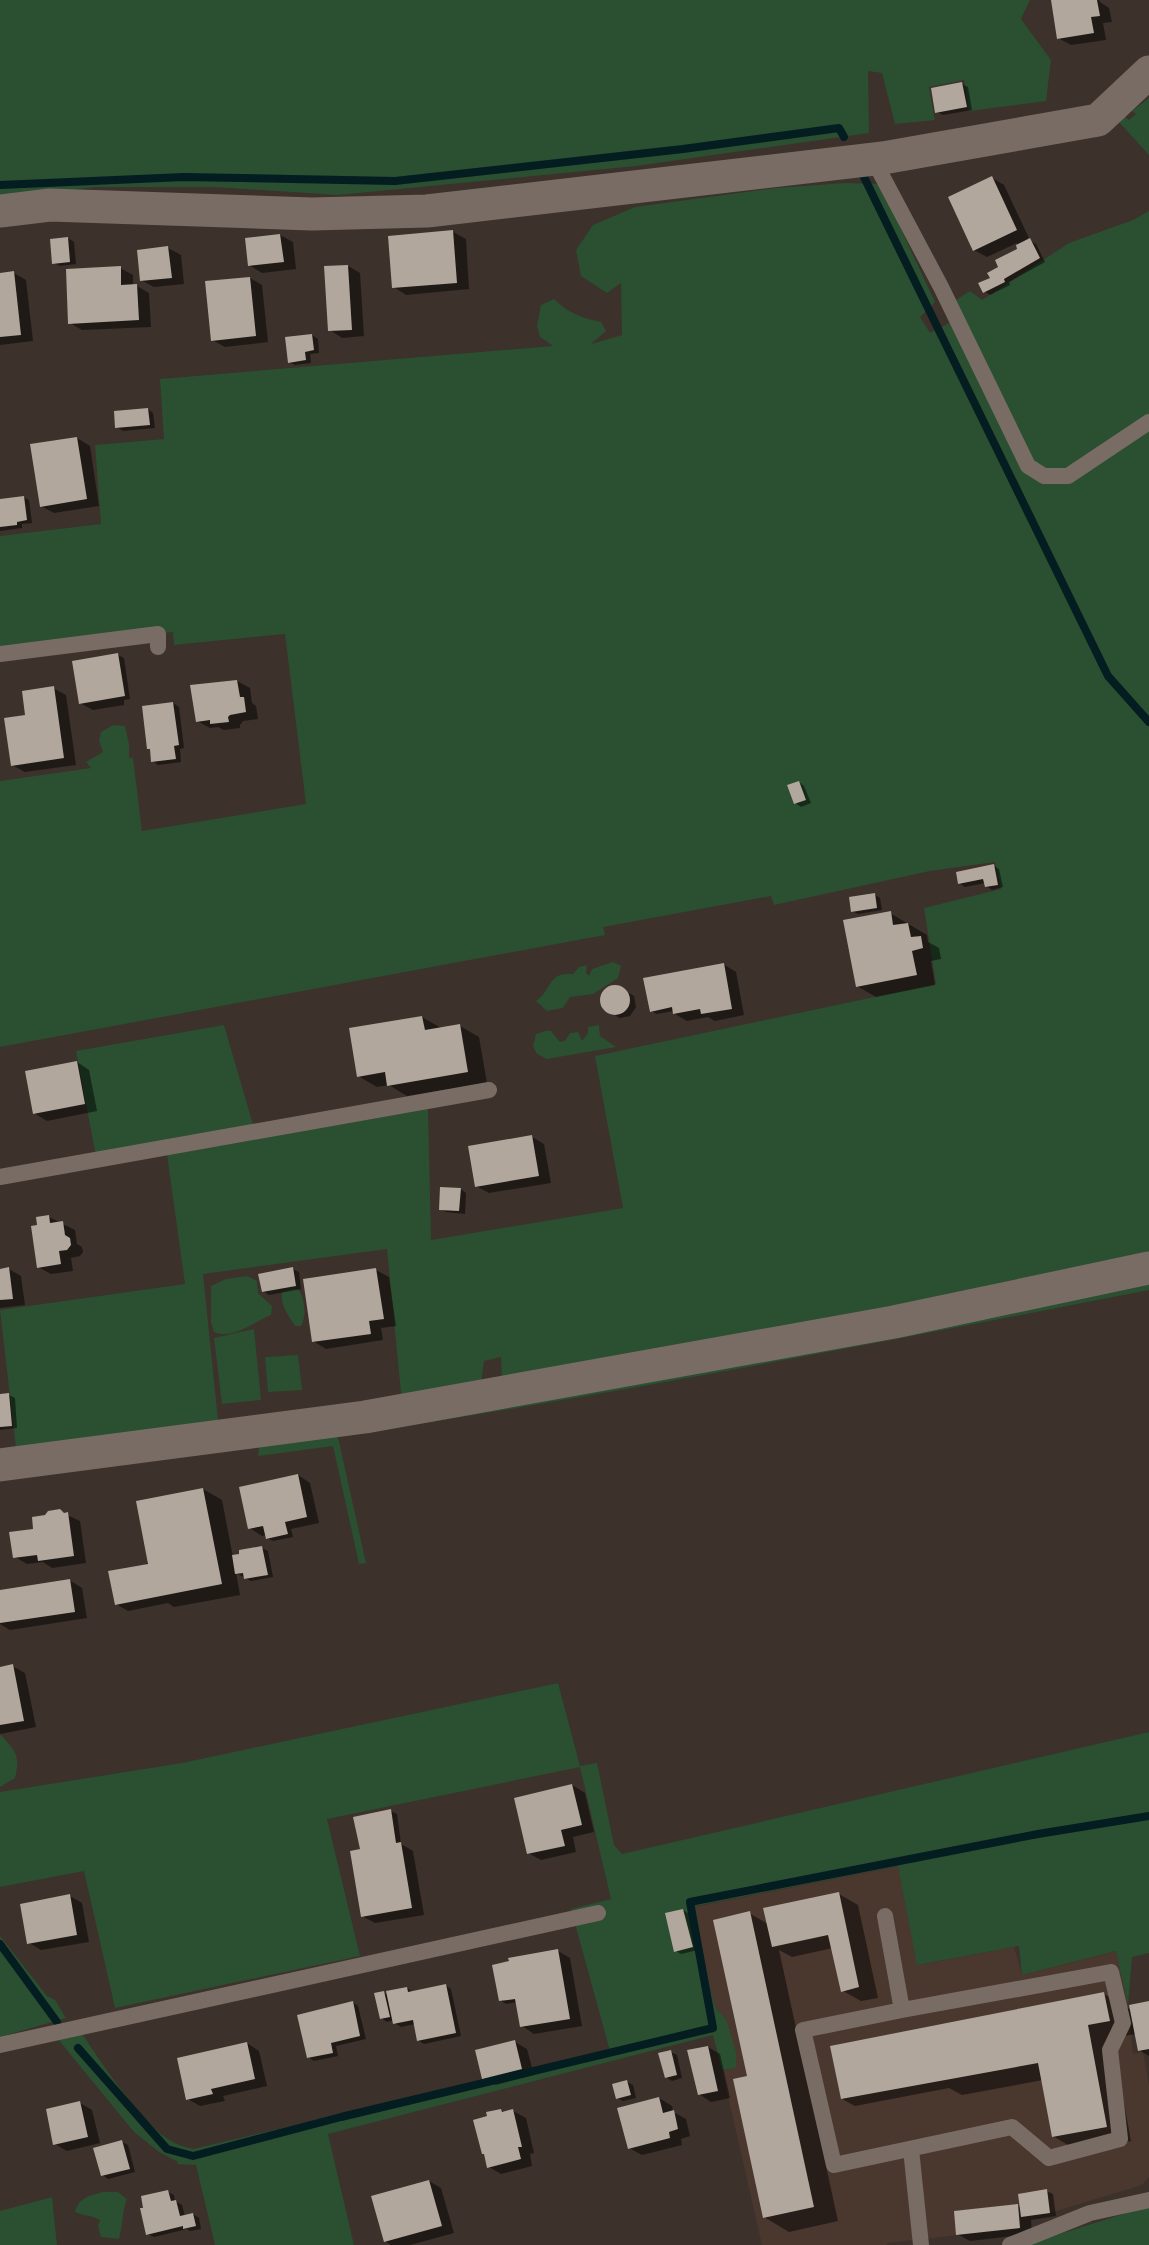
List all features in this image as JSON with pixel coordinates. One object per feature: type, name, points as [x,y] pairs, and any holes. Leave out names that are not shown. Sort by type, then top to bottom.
[{"type":"street","points":[[0,211],[50,205],[312,214],[427,211],[873,159],[1098,120],[1149,72]]},
{"type":"street","points":[[0,1465],[376,1415],[894,1322],[1149,1268]]},
{"type":"lane","points":[[873,159],[941,287],[1028,466],[1044,476],[1068,476],[1149,422]]},
{"type":"lane","points":[[0,654],[158,634],[158,647]]},
{"type":"lane","points":[[0,1177],[489,1090]]},
{"type":"lane","points":[[0,2045],[598,1913]]},
{"type":"lane","points":[[885,1916],[902,2010]]},
{"type":"lane","points":[[1111,1972],[1123,2023],[1110,2050],[1120,2139],[1050,2158],[1012,2127],[834,2165],[803,2030],[902,2010],[1111,1972]]},
{"type":"lane","points":[[910,2149],[921,2245]]},
{"type":"lane","points":[[1010,2245],[1090,2213],[1149,2200]]},
{"type":"shaded area","points":[[899,1866],[918,1965],[1014,1947],[1022,1975],[1117,1951],[1128,2005],[1133,2054],[1143,2052],[1149,2086],[1149,2177],[1142,2185],[1050,2213],[1020,2218],[1021,2228],[886,2245],[762,2245],[722,2070],[736,2068],[726,2019],[715,2007],[704,1965],[694,1907]]},
{"type":"green space","points":[[0,0],[1030,0],[1021,19],[1051,60],[1046,101],[969,111],[964,80],[929,87],[935,120],[895,124],[882,73],[868,71],[869,133],[636,166],[338,195],[214,187],[99,187],[0,196]]},
{"type":"green space","points":[[1149,98],[1149,155],[1117,120],[1123,115],[1129,120],[1136,114],[1132,111]]},
{"type":"green space","points":[[844,183],[880,184],[935,302],[920,317],[930,333],[961,317],[956,300],[970,291],[982,300],[1069,243],[1133,220],[1149,211],[1149,1262],[502,1382],[501,1357],[484,1361],[480,1390],[402,1403],[387,1249],[203,1274],[219,1429],[17,1457],[0,1310],[185,1284],[167,1155],[428,1109],[431,1240],[623,1208],[595,1056],[936,984],[924,908],[1001,889],[995,862],[930,871],[774,905],[771,896],[603,927],[605,935],[0,1047],[0,781],[91,768],[86,762],[103,752],[99,741],[101,732],[113,725],[125,726],[129,758],[133,758],[142,831],[306,804],[285,634],[174,645],[173,632],[0,652],[0,536],[101,524],[95,445],[164,439],[160,379],[553,346],[540,337],[537,326],[541,305],[554,299],[576,314],[601,322],[606,331],[591,344],[622,335],[621,283],[607,293],[581,276],[576,250],[593,225],[635,207],[776,188]]},
{"type":"green space","points":[[613,962],[621,966],[618,978],[593,994],[570,997],[563,1008],[547,1011],[536,1001],[559,975],[573,974],[579,967],[587,965],[586,973],[589,976],[592,969]]},
{"type":"green space","points":[[224,1025],[254,1128],[96,1156],[76,1051]]},
{"type":"green space","points":[[599,1025],[600,1036],[616,1047],[547,1059],[537,1054],[533,1046],[536,1034],[545,1031],[551,1031],[560,1042],[565,1041],[570,1033],[578,1032],[582,1041],[588,1033],[588,1027]]},
{"type":"green space","points":[[247,1276],[257,1281],[258,1293],[272,1306],[271,1315],[237,1332],[222,1334],[214,1332],[211,1322],[211,1286],[226,1279]]},
{"type":"green space","points":[[1149,1283],[1149,1290],[845,1349],[541,1404],[338,1437],[366,1563],[359,1564],[333,1446],[258,1456],[260,1439]]},
{"type":"green space","points":[[299,1290],[303,1298],[305,1312],[301,1326],[295,1326],[282,1301],[282,1292]]},
{"type":"green space","points":[[254,1329],[261,1400],[222,1404],[214,1338]]},
{"type":"green space","points":[[298,1355],[302,1390],[268,1392],[265,1357]]},
{"type":"green space","points":[[558,1683],[580,1766],[597,1763],[614,1845],[622,1854],[1149,1732],[1149,1953],[1132,1957],[1128,2005],[1116,1951],[1022,1975],[1019,1946],[917,1965],[898,1866],[695,1906],[704,1965],[715,2007],[726,2019],[736,2052],[736,2068],[722,2070],[713,2035],[328,2134],[354,2245],[215,2245],[196,2165],[177,2164],[178,2162],[159,2152],[134,2132],[57,2038],[81,2032],[122,2091],[147,2121],[171,2141],[193,2149],[610,2051],[571,1909],[611,1899],[580,1767],[327,1819],[360,1956],[115,2008],[84,1871],[0,1887],[0,1792],[182,1763]]},
{"type":"green space","points":[[0,1734],[13,1749],[17,1764],[15,1778],[0,1787]]},
{"type":"green space","points":[[0,1936],[47,1996],[55,2000],[66,2018],[0,2037]]},
{"type":"green space","points":[[103,2192],[118,2192],[127,2199],[119,2239],[101,2237],[98,2226],[100,2220],[75,2212],[82,2200]]},
{"type":"green space","points":[[52,2197],[57,2245],[0,2245],[0,2211]]},
{"type":"green space","points":[[1149,2206],[1149,2245],[1032,2245],[1031,2243]]},
{"type":"building","points":[[1051,0],[1097,0],[1100,16],[1091,17],[1094,33],[1057,39]]},
{"type":"building","points":[[962,82],[967,107],[935,113],[931,88]]},
{"type":"building","points":[[992,176],[1017,230],[973,251],[948,197]]},
{"type":"building","points":[[453,230],[457,283],[392,288],[388,236]]},
{"type":"building","points":[[280,234],[284,262],[248,266],[245,238]]},
{"type":"building","points":[[68,237],[70,262],[52,264],[50,239]]},
{"type":"building","points":[[1030,238],[1040,258],[1004,279],[1005,282],[983,293],[978,283],[990,278],[987,273],[998,267],[995,260],[1017,249],[1016,245]]},
{"type":"building","points":[[168,246],[172,278],[140,281],[137,250]]},
{"type":"building","points":[[348,265],[352,330],[328,331],[324,266]]},
{"type":"building","points":[[121,266],[121,285],[137,284],[139,320],[68,324],[66,269]]},
{"type":"building","points":[[14,271],[21,335],[0,337],[0,273]]},
{"type":"building","points":[[250,277],[256,336],[211,341],[205,281]]},
{"type":"building","points":[[312,334],[314,350],[305,352],[306,360],[288,363],[285,337]]},
{"type":"building","points":[[148,408],[150,425],[115,428],[114,411]]},
{"type":"building","points":[[77,437],[87,499],[40,507],[30,444]]},
{"type":"building","points":[[24,496],[27,520],[17,522],[17,525],[0,527],[0,499]]},
{"type":"building","points":[[118,653],[125,696],[79,704],[72,661]]},
{"type":"building","points":[[237,680],[240,697],[244,697],[246,712],[230,715],[229,722],[210,724],[210,720],[196,722],[190,685]]},
{"type":"building","points":[[54,686],[64,758],[11,766],[4,718],[25,715],[22,691]]},
{"type":"building","points":[[173,702],[179,745],[174,746],[176,759],[151,762],[150,749],[147,749],[142,706]]},
{"type":"building","points":[[799,781],[806,800],[794,804],[787,785]]},
{"type":"building","points":[[994,864],[998,885],[985,887],[983,879],[958,884],[956,872]]},
{"type":"building","points":[[875,893],[877,908],[851,912],[849,897]]},
{"type":"building","points":[[891,911],[893,925],[908,923],[911,937],[921,936],[923,948],[912,951],[917,975],[856,987],[843,920]]},
{"type":"building","points":[[724,963],[732,1009],[701,1014],[700,1009],[673,1014],[672,1007],[650,1012],[643,978]]},
{"type":"building","points":[[615,985],[626,989],[630,1000],[626,1011],[615,1015],[604,1011],[600,1000],[604,989]]},
{"type":"building","points":[[422,1016],[425,1030],[460,1024],[468,1072],[387,1086],[385,1072],[357,1077],[349,1028]]},
{"type":"building","points":[[77,1061],[85,1104],[33,1114],[25,1071]]},
{"type":"building","points":[[532,1135],[539,1176],[475,1187],[468,1146]]},
{"type":"building","points":[[440,1187],[461,1188],[459,1211],[439,1210]]},
{"type":"building","points":[[49,1215],[50,1223],[63,1221],[65,1235],[70,1238],[71,1245],[67,1250],[59,1251],[61,1264],[37,1268],[31,1226],[37,1225],[36,1217]]},
{"type":"building","points":[[9,1267],[13,1299],[0,1300],[0,1269]]},
{"type":"building","points":[[293,1267],[296,1286],[262,1292],[258,1274]]},
{"type":"building","points":[[376,1268],[384,1319],[369,1321],[371,1334],[312,1342],[303,1279]]},
{"type":"building","points":[[9,1393],[12,1426],[0,1427],[0,1394]]},
{"type":"building","points":[[298,1474],[307,1517],[285,1522],[288,1534],[266,1539],[263,1526],[248,1529],[239,1487]]},
{"type":"building","points":[[203,1488],[222,1584],[115,1605],[108,1571],[148,1564],[136,1501]]},
{"type":"building","points":[[60,1509],[64,1513],[68,1512],[74,1556],[38,1561],[37,1555],[13,1558],[9,1532],[33,1529],[32,1517]]},
{"type":"building","points":[[262,1546],[268,1575],[244,1579],[243,1573],[235,1574],[232,1555],[239,1554],[239,1550]]},
{"type":"building","points":[[70,1579],[75,1612],[0,1623],[0,1590]]},
{"type":"building","points":[[13,1664],[24,1721],[0,1725],[0,1667]]},
{"type":"building","points":[[572,1784],[582,1825],[561,1830],[565,1846],[527,1854],[514,1798]]},
{"type":"building","points":[[391,1809],[396,1843],[401,1842],[412,1908],[361,1917],[350,1851],[360,1849],[353,1817]]},
{"type":"building","points":[[839,1892],[859,1987],[841,1992],[828,1935],[772,1947],[763,1908]]},
{"type":"building","points":[[70,1894],[77,1935],[27,1944],[20,1904]]},
{"type":"building","points":[[683,1909],[693,1947],[674,1952],[665,1913]]},
{"type":"building","points":[[750,1911],[814,2207],[763,2218],[733,2079],[747,2076],[713,1920]]},
{"type":"building","points":[[558,1949],[570,2019],[520,2027],[515,1999],[499,2001],[492,1965],[509,1961],[508,1958]]},
{"type":"building","points":[[446,1984],[456,2033],[417,2041],[413,2020],[393,2024],[386,1991],[407,1987],[408,1992]]},
{"type":"building","points":[[384,1991],[390,2017],[380,2019],[374,1993]]},
{"type":"building","points":[[1104,1992],[1110,2021],[1088,2025],[1107,2127],[1052,2137],[1038,2063],[841,2099],[830,2046]]},
{"type":"building","points":[[353,2001],[360,2036],[331,2043],[333,2053],[307,2058],[297,2015]]},
{"type":"building","points":[[1149,2001],[1149,2049],[1138,2051],[1129,2005]]},
{"type":"building","points":[[515,2040],[522,2069],[482,2079],[475,2050]]},
{"type":"building","points":[[247,2042],[255,2079],[211,2089],[213,2094],[186,2100],[177,2058]]},
{"type":"building","points":[[708,2046],[718,2091],[698,2095],[687,2050]]},
{"type":"building","points":[[671,2050],[677,2075],[665,2078],[658,2053]]},
{"type":"building","points":[[627,2080],[631,2095],[616,2099],[612,2084]]},
{"type":"building","points":[[659,2097],[663,2113],[674,2110],[678,2129],[669,2132],[670,2138],[628,2149],[617,2108]]},
{"type":"building","points":[[80,2101],[88,2137],[53,2145],[46,2109]]},
{"type":"building","points":[[501,2109],[502,2112],[513,2109],[522,2147],[518,2147],[521,2159],[487,2168],[473,2120],[487,2116],[486,2112]]},
{"type":"building","points":[[122,2140],[130,2169],[101,2176],[93,2148]]},
{"type":"building","points":[[429,2180],[442,2226],[384,2242],[371,2196]]},
{"type":"building","points":[[1047,2189],[1050,2213],[1021,2217],[1018,2194]]},
{"type":"building","points":[[168,2190],[171,2201],[176,2200],[180,2216],[193,2213],[196,2226],[183,2229],[183,2226],[146,2235],[140,2208],[143,2208],[141,2196]]},
{"type":"building","points":[[1018,2204],[1020,2228],[956,2235],[954,2211]]},
{"type":"waterway","points":[[0,185],[184,177],[395,181],[683,149],[839,128],[844,137]]},
{"type":"waterway","points":[[861,171],[1108,676],[1149,722]]},
{"type":"waterway","points":[[78,2048],[167,2149],[193,2156],[341,2117],[713,2028],[690,1902],[1038,1834],[1149,1816]]},
{"type":"waterway","points":[[0,1944],[57,2022]]}]
